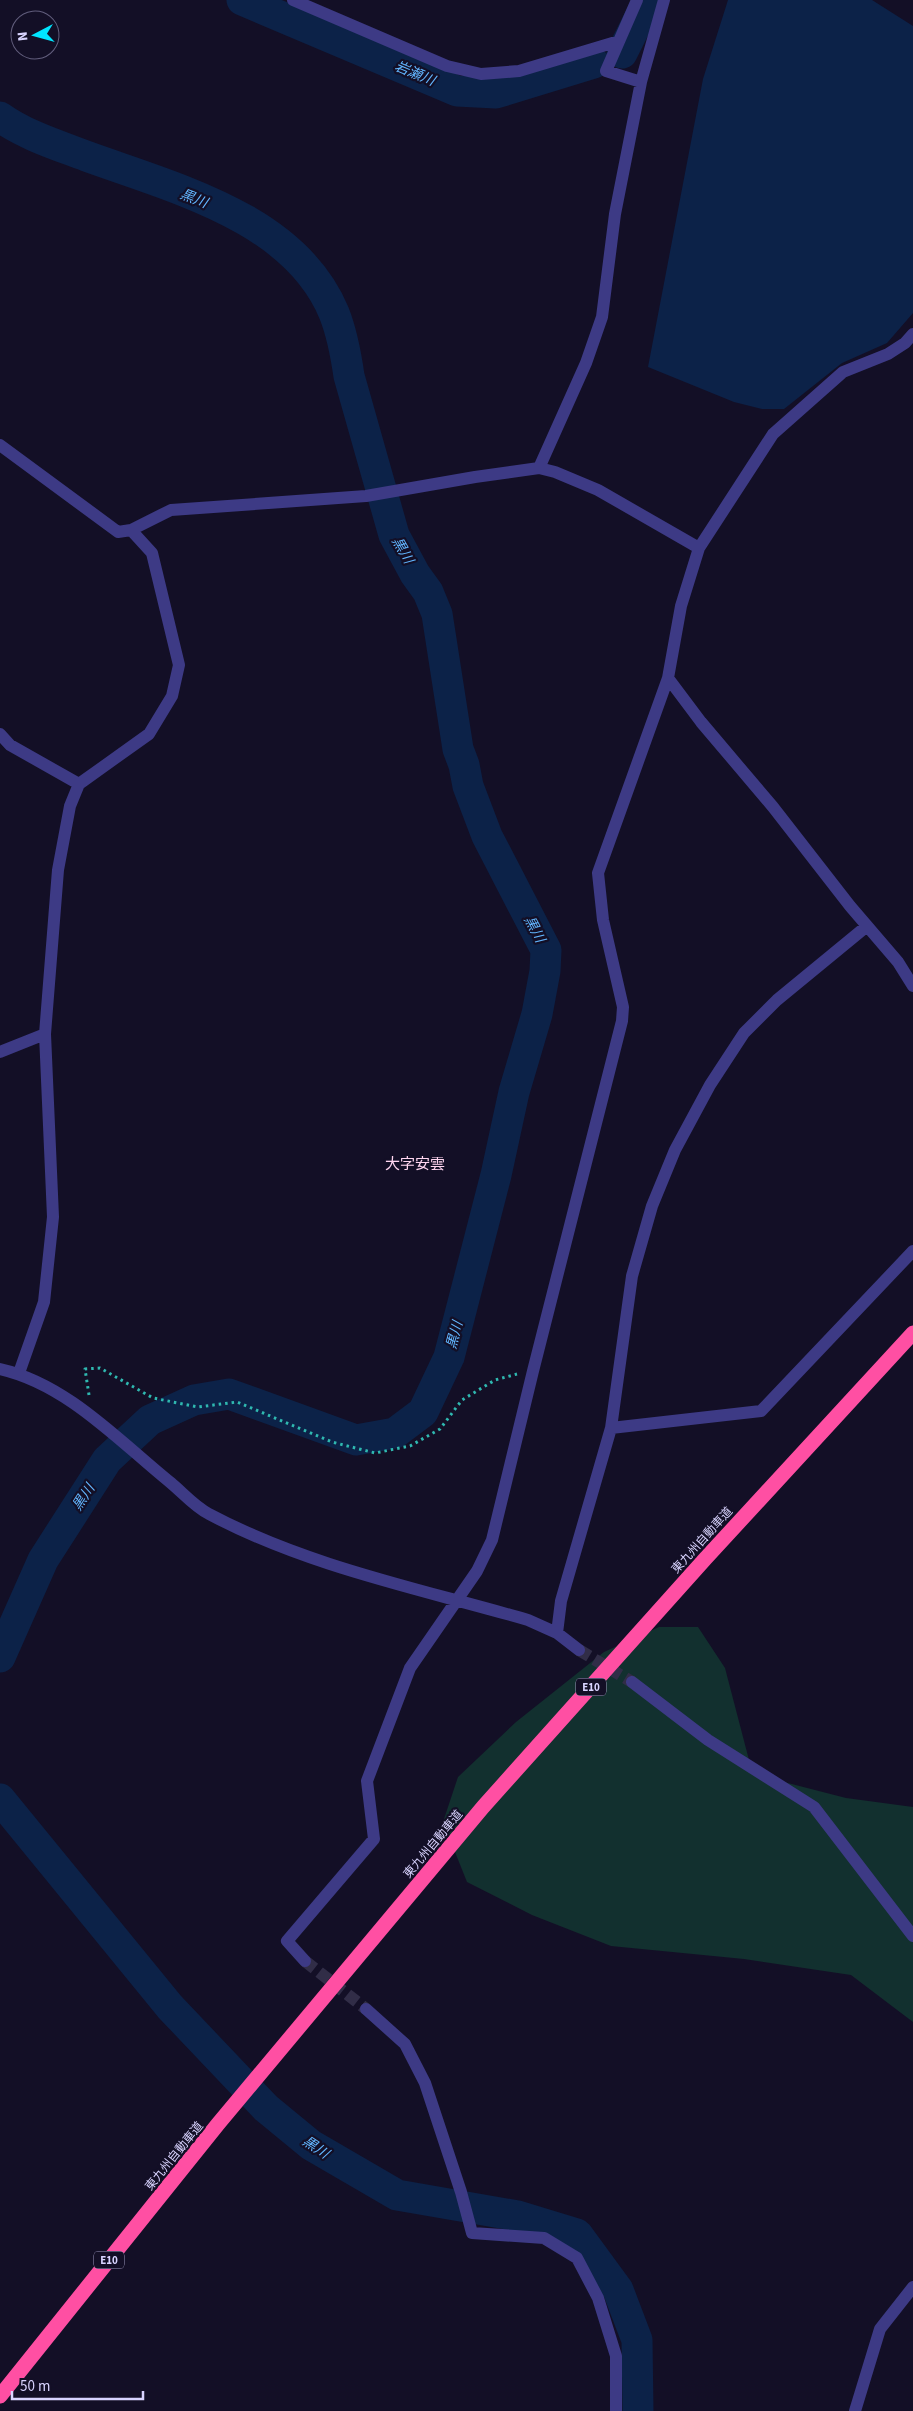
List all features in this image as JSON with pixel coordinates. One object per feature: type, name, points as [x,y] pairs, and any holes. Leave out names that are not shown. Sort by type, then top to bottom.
[{"type":"highway","name":"東九州自動車道","points":[[0,2396],[218,2124],[483,1807],[705,1559],[913,1332]]},
{"type":"street","points":[[293,0],[447,66],[480,74],[519,71],[619,40]]},
{"type":"street","points":[[637,0],[606,71],[641,82]]},
{"type":"street","points":[[539,468],[586,363],[602,317],[615,214],[641,82],[664,0]]},
{"type":"street","points":[[305,1961],[287,1941],[374,1840],[367,1781],[410,1668],[477,1571],[492,1540],[622,1021],[624,1007],[603,920],[598,873],[668,678],[681,606],[699,548],[773,434],[843,372],[888,354],[905,344],[913,334]]},
{"type":"street","points":[[0,445],[118,532],[130,530],[171,510],[366,496],[539,468],[556,472],[598,490],[699,548]]},
{"type":"street","points":[[18,1373],[44,1302],[53,1217],[45,1034],[58,870],[70,806],[79,784],[149,734],[172,696],[179,665],[152,553],[130,530]]},
{"type":"street","points":[[668,678],[701,722],[773,807],[867,926],[898,962],[913,986]]},
{"type":"street","points":[[0,734],[10,745],[79,784]]},
{"type":"street","points":[[557,1633],[561,1601],[611,1428],[632,1276],[652,1206],[675,1150],[710,1085],[744,1033],[777,1000],[867,926]]},
{"type":"street","points":[[0,1052],[45,1034]]},
{"type":"street","points":[[611,1428],[761,1411],[913,1251]]},
{"type":"street","points":[[0,1369],[18,1373],[57,1391],[92,1417],[207,1513],[259,1538],[318,1561],[528,1620],[557,1633],[579,1650]]},
{"type":"street","points":[[632,1682],[708,1740],[814,1808],[913,1936]]},
{"type":"street","points":[[366,2009],[405,2044],[425,2083],[461,2192],[472,2233],[544,2238],[577,2258],[598,2298],[616,2356],[616,2411]]},
{"type":"street","points":[[855,2411],[880,2329],[913,2287]]},
{"type":"path","points":[[92,1417],[85,1369],[100,1368],[153,1398],[198,1407],[237,1402],[332,1442],[375,1453],[410,1446],[440,1429],[462,1400],[494,1380],[533,1371]]},
{"type":"green space","points":[[659,1627],[698,1627],[725,1668],[749,1760],[780,1781],[846,1798],[913,1807],[913,2022],[851,1975],[744,1959],[611,1946],[532,1915],[467,1882],[443,1822],[458,1777],[516,1722],[604,1652]]},
{"type":"water","points":[[728,0],[872,0],[913,26],[913,313],[887,343],[842,363],[784,409],[762,409],[734,402],[648,367],[703,79]]},
{"type":"waterway","name":"岩瀬川","points":[[242,0],[457,91],[496,93],[594,63]]},
{"type":"waterway","name":"岩瀬川","points":[[622,53],[645,7]]},
{"type":"waterway","name":"黒川","points":[[0,117],[42,139],[193,195],[228,211],[262,230],[291,253],[316,280],[334,313],[339,328],[349,376],[394,535],[415,574],[428,592],[437,614],[458,749],[464,765],[468,786],[487,836],[546,950],[545,971],[537,1014],[514,1092],[496,1175],[449,1357],[423,1412],[395,1433],[356,1440],[229,1394],[194,1400],[150,1420],[107,1460],[43,1560],[0,1657]]},
{"type":"waterway","name":"黒川","points":[[0,1799],[170,2007],[266,2108],[311,2145],[397,2195],[518,2216],[577,2234],[618,2290],[637,2340],[638,2411]]},
{"type":"tunnel","points":[[579,1650],[632,1682]]},
{"type":"tunnel","points":[[305,1961],[366,2009]]},
{"type":"district","name":"大字安雲","points":[[415,1164]]}]
